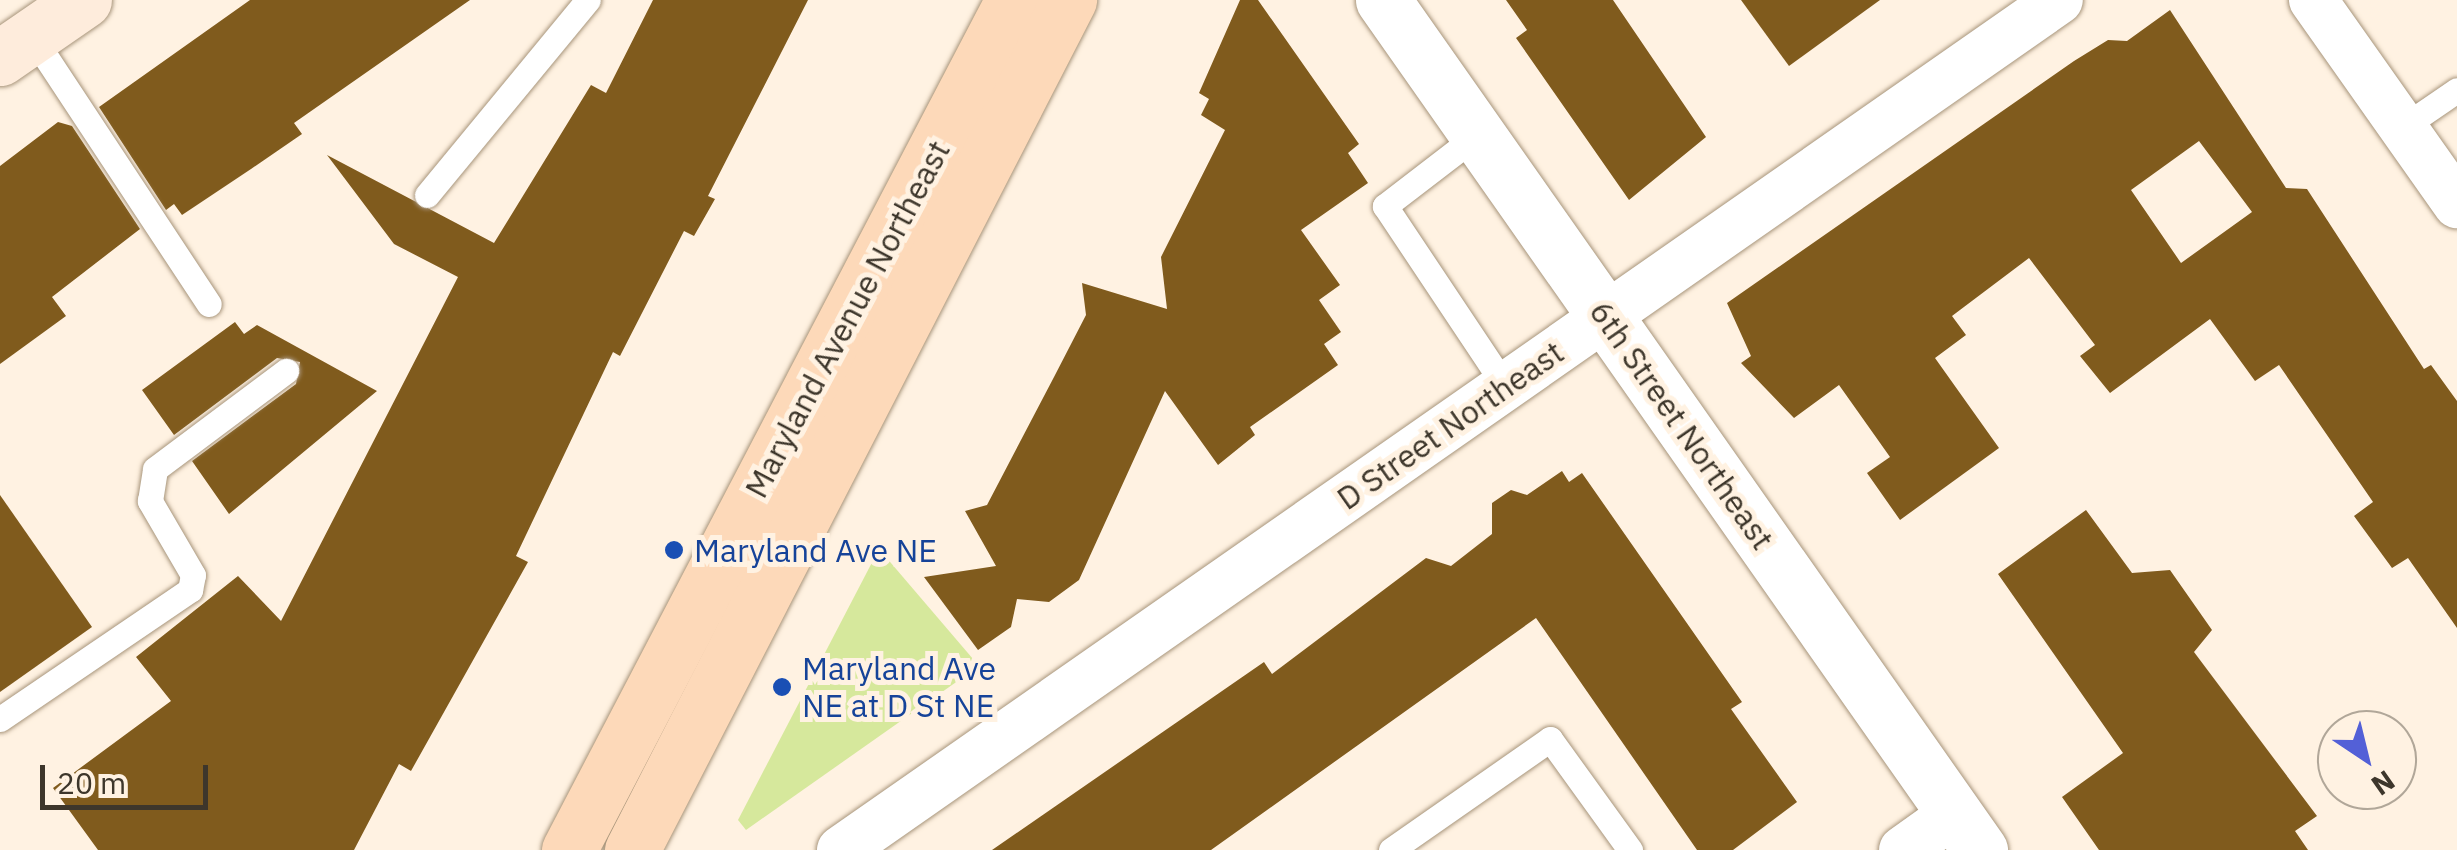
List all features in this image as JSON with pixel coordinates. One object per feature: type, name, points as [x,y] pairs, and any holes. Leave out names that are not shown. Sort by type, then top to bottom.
[{"type":"main road","points":[[16,47],[84,0]]},
{"type":"main road","name":"Maryland Avenue Northeast","points":[[568,850],[1013,0]]},
{"type":"main road","name":"Maryland Avenue Northeast","points":[[632,850],[1069,0]]},
{"type":"street","name":"6th Street Northeast","points":[[1383,0],[1968,831]]},
{"type":"street","name":"D Street Northeast","points":[[841,850],[2059,0]]},
{"type":"street","points":[[2313,0],[2457,204]]},
{"type":"street","points":[[1903,850],[1968,831]]},
{"type":"lane","points":[[426,195],[588,0]]},
{"type":"lane","points":[[16,47],[209,304]]},
{"type":"lane","points":[[2403,128],[2457,90]]},
{"type":"lane","points":[[1480,133],[1385,206],[1505,386]]},
{"type":"lane","points":[[0,718],[190,590],[193,576],[150,500],[156,470],[286,371]]},
{"type":"lane","points":[[1391,850],[1550,738],[1630,850]]},
{"type":"green space","points":[[879,549],[979,666],[746,830],[738,820]]},
{"type":"building","points":[[250,0],[470,0],[294,123],[302,134],[182,215],[174,204],[166,210],[99,107]]},
{"type":"building","points":[[653,0],[808,0],[708,196],[715,199],[694,236],[684,231],[620,356],[613,352],[516,556],[528,562],[411,771],[399,764],[354,850],[98,850],[53,788],[171,701],[136,657],[238,576],[281,621],[458,277],[394,244],[327,155],[494,243],[591,85],[606,93]]},
{"type":"building","points":[[1240,0],[1258,0],[1359,144],[1348,153],[1368,183],[1301,230],[1340,285],[1319,300],[1341,332],[1324,344],[1338,365],[1250,427],[1255,435],[1218,465],[1165,391],[1079,580],[1049,602],[1017,599],[1011,627],[978,650],[924,577],[996,566],[965,511],[987,505],[1086,315],[1082,283],[1167,309],[1161,257],[1225,130],[1201,115],[1209,99],[1199,93]]},
{"type":"building","points":[[1506,0],[1613,0],[1706,137],[1629,200],[1516,38],[1527,30]]},
{"type":"building","points":[[1741,0],[1880,0],[1789,66]]},
{"type":"building","points":[[2170,10],[2286,188],[2307,189],[2424,369],[2431,365],[2457,401],[2457,628],[2408,558],[2392,568],[2354,516],[2373,502],[2279,365],[2255,381],[2210,319],[2110,393],[2080,356],[2095,345],[2029,258],[1952,316],[1966,335],[1935,358],[1999,448],[1900,520],[1867,473],[1890,457],[1839,385],[1794,418],[1741,363],[1751,356],[1727,303],[2074,61],[2108,40],[2127,41]],"holes":[[[2199,141],[2252,212],[2181,263],[2131,190]]]},
{"type":"building","points":[[58,122],[72,126],[140,229],[52,297],[66,316],[0,364],[0,166]]},
{"type":"building","points":[[235,322],[244,334],[257,325],[377,391],[229,514],[192,461],[296,384],[300,362],[277,358],[174,435],[142,390]]},
{"type":"building","points":[[1562,471],[1569,482],[1582,473],[1742,702],[1731,709],[1797,802],[1733,850],[1697,850],[1536,618],[1211,850],[992,850],[1264,662],[1272,674],[1426,558],[1451,566],[1492,534],[1492,503],[1511,490],[1527,495]]},
{"type":"building","points":[[0,495],[92,627],[0,692]]},
{"type":"building","points":[[2086,510],[2132,573],[2170,570],[2212,630],[2194,652],[2317,816],[2295,831],[2308,850],[2099,850],[2062,797],[2123,753],[1998,574]]},
{"type":"place","name":"Maryland Ave NE","points":[[674,550]]},
{"type":"place","name":"Maryland Ave NE at D St NE","points":[[782,687]]}]
